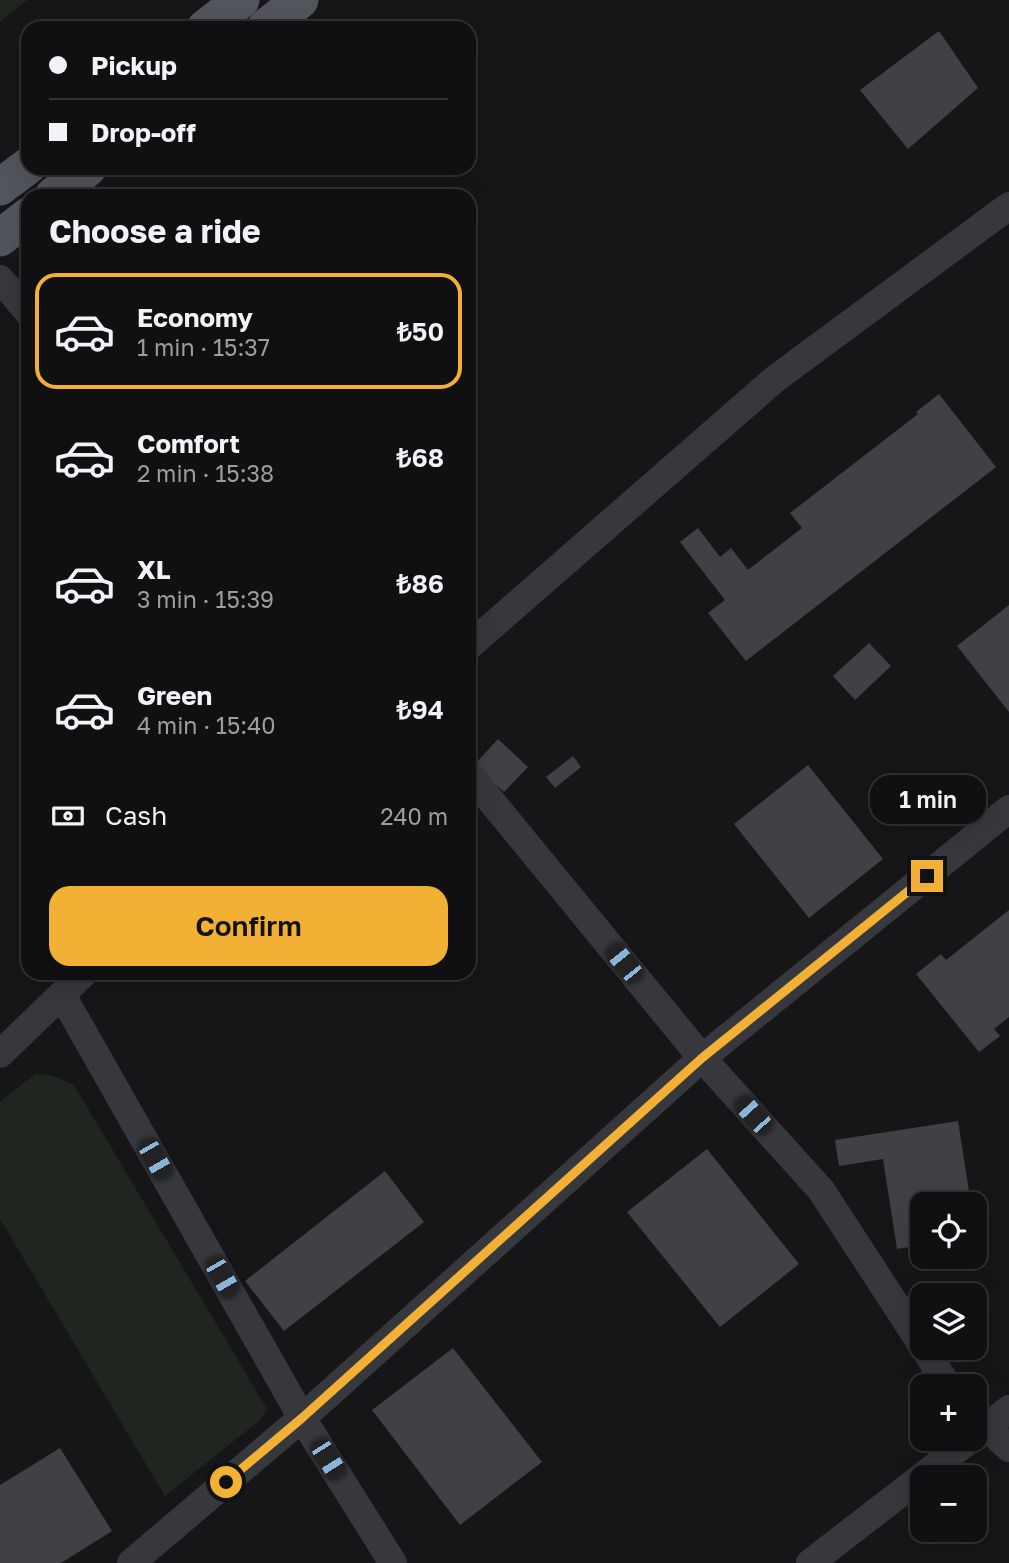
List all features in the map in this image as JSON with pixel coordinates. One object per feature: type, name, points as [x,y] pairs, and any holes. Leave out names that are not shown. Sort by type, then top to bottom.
[{"type":"main road","points":[[214,21],[241,0]]},
{"type":"main road","points":[[274,21],[300,0]]},
{"type":"main road","points":[[62,189],[79,175]]},
{"type":"main road","points":[[0,238],[21,222]]},
{"type":"street","points":[[476,640],[775,379],[1009,206]]},
{"type":"street","points":[[0,279],[21,304]]},
{"type":"street","points":[[476,783],[702,1058],[821,1191],[910,1326]]},
{"type":"street","points":[[131,1563],[302,1418],[702,1058],[1009,809]]},
{"type":"street","points":[[0,1054],[77,980]]},
{"type":"street","points":[[62,995],[302,1418],[393,1563]]},
{"type":"street","points":[[987,1423],[1009,1409]]},
{"type":"street","points":[[987,1435],[1009,1448]]},
{"type":"street","points":[[810,1563],[950,1451]]},
{"type":"shaded area","points":[[0,0],[27,0],[0,22]]},
{"type":"shaded area","points":[[36,1073],[56,1077],[74,1085],[267,1409],[260,1420],[165,1496],[0,1219],[0,1102]]},
{"type":"building","points":[[939,31],[978,88],[908,149],[860,90]]},
{"type":"building","points":[[939,394],[996,467],[746,661],[708,613],[725,600],[680,542],[698,528],[720,557],[731,548],[748,570],[802,528],[790,513],[918,414],[916,412]]},
{"type":"building","points":[[1009,605],[1009,712],[957,646]]},
{"type":"building","points":[[869,643],[891,666],[855,700],[833,676]]},
{"type":"building","points":[[498,739],[528,767],[504,792],[476,767],[476,763]]},
{"type":"building","points":[[573,756],[581,767],[555,788],[546,777]]},
{"type":"building","points":[[808,765],[883,859],[809,918],[734,824]]},
{"type":"building","points":[[1009,910],[1009,1017],[994,1029],[1000,1036],[979,1052],[916,974],[941,954],[946,960]]},
{"type":"building","points":[[958,1121],[969,1192],[910,1192],[910,1247],[897,1249],[883,1159],[839,1166],[835,1140]]},
{"type":"building","points":[[707,1149],[799,1264],[720,1327],[627,1212]]},
{"type":"building","points":[[385,1171],[424,1222],[284,1331],[245,1281]]},
{"type":"building","points":[[453,1348],[542,1462],[460,1525],[372,1410]]},
{"type":"building","points":[[60,1448],[112,1531],[61,1563],[0,1563],[0,1485]]},
{"type":"route","points":[[226,1482],[302,1418],[702,1058],[927,876]]}]
